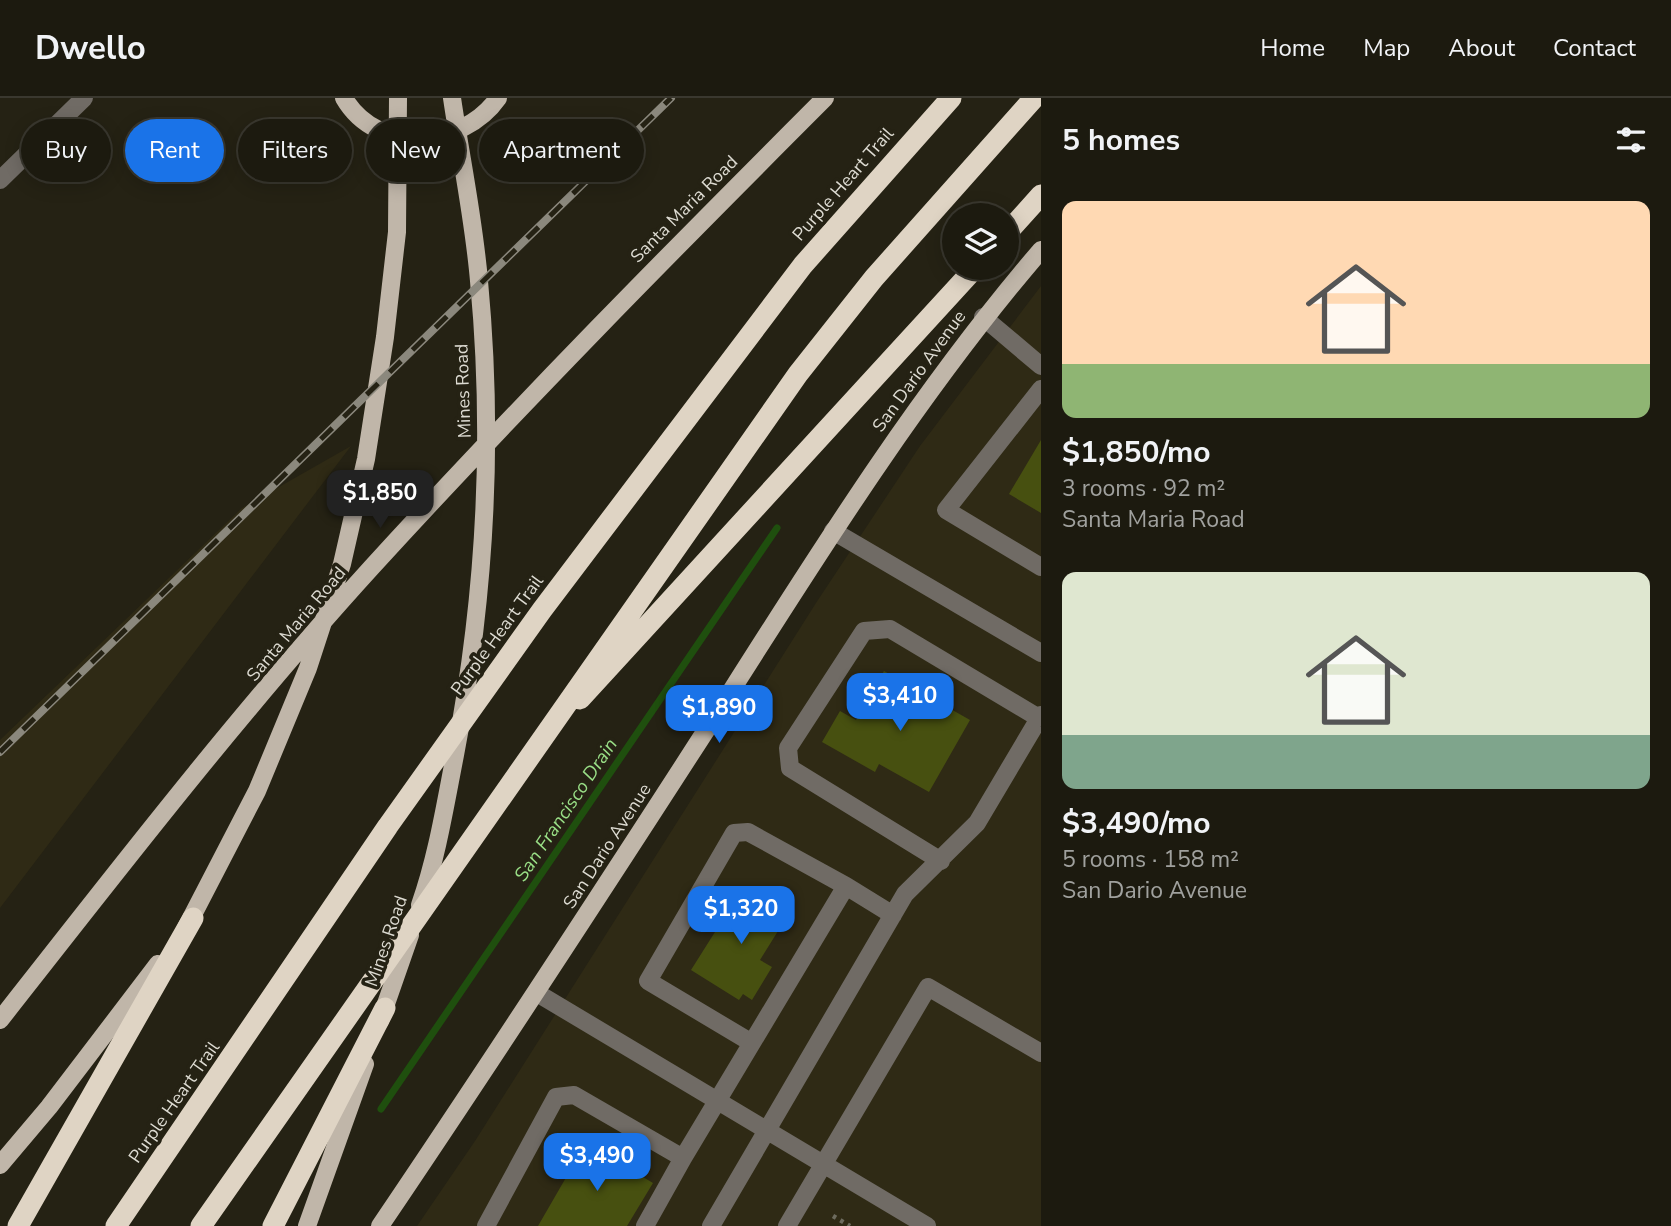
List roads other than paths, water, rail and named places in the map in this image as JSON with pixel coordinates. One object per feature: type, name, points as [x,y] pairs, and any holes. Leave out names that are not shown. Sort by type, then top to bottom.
[{"type":"highway","name":"Purple Heart Trail","points":[[116,1226],[388,827],[542,610],[803,265],[951,98]]},
{"type":"highway","points":[[201,1226],[533,748],[798,374],[873,278],[1034,98]]},
{"type":"highway","points":[[1019,220],[1041,195]]},
{"type":"highway","points":[[533,748],[644,632],[964,280]]},
{"type":"highway","points":[[18,1226],[194,918]]},
{"type":"highway","points":[[273,1226],[384,1008]]},
{"type":"main road","points":[[344,98],[370,125],[398,135],[432,139],[466,130],[498,98]]},
{"type":"main road","points":[[0,1165],[49,1107],[194,918],[257,792],[308,668],[342,564],[366,458],[397,232],[398,98]]},
{"type":"main road","name":"Mines Road","points":[[309,1223],[432,873],[464,709],[483,568],[487,419],[479,280],[452,98]]},
{"type":"main road","name":"Santa Maria Road","points":[[0,1020],[145,834],[369,570],[586,336],[825,98]]},
{"type":"main road","name":"San Dario Avenue","points":[[380,1226],[537,993],[833,531],[923,398],[983,317],[1037,261]]},
{"type":"street","points":[[0,180],[84,98]]},
{"type":"street","points":[[983,317],[1041,366]]},
{"type":"street","points":[[1041,389],[946,510],[1041,567]]},
{"type":"street","points":[[833,531],[1041,653]]},
{"type":"street","points":[[711,1226],[905,894],[941,861],[977,823],[1040,716],[890,629],[864,631],[788,748],[790,768],[941,861]]},
{"type":"street","points":[[752,1043],[648,981],[734,833],[748,832],[893,915]]},
{"type":"street","points":[[645,1226],[682,1158],[846,886]]},
{"type":"street","points":[[787,1226],[928,987],[1041,1053]]},
{"type":"street","points":[[537,993],[766,1132],[928,1226]]},
{"type":"street","points":[[486,1226],[556,1097],[574,1095],[682,1158]]},
{"type":"waterway","name":"San Francisco Drain","points":[[381,1109],[777,528]]},
{"type":"railway","points":[[0,752],[671,98]]}]
